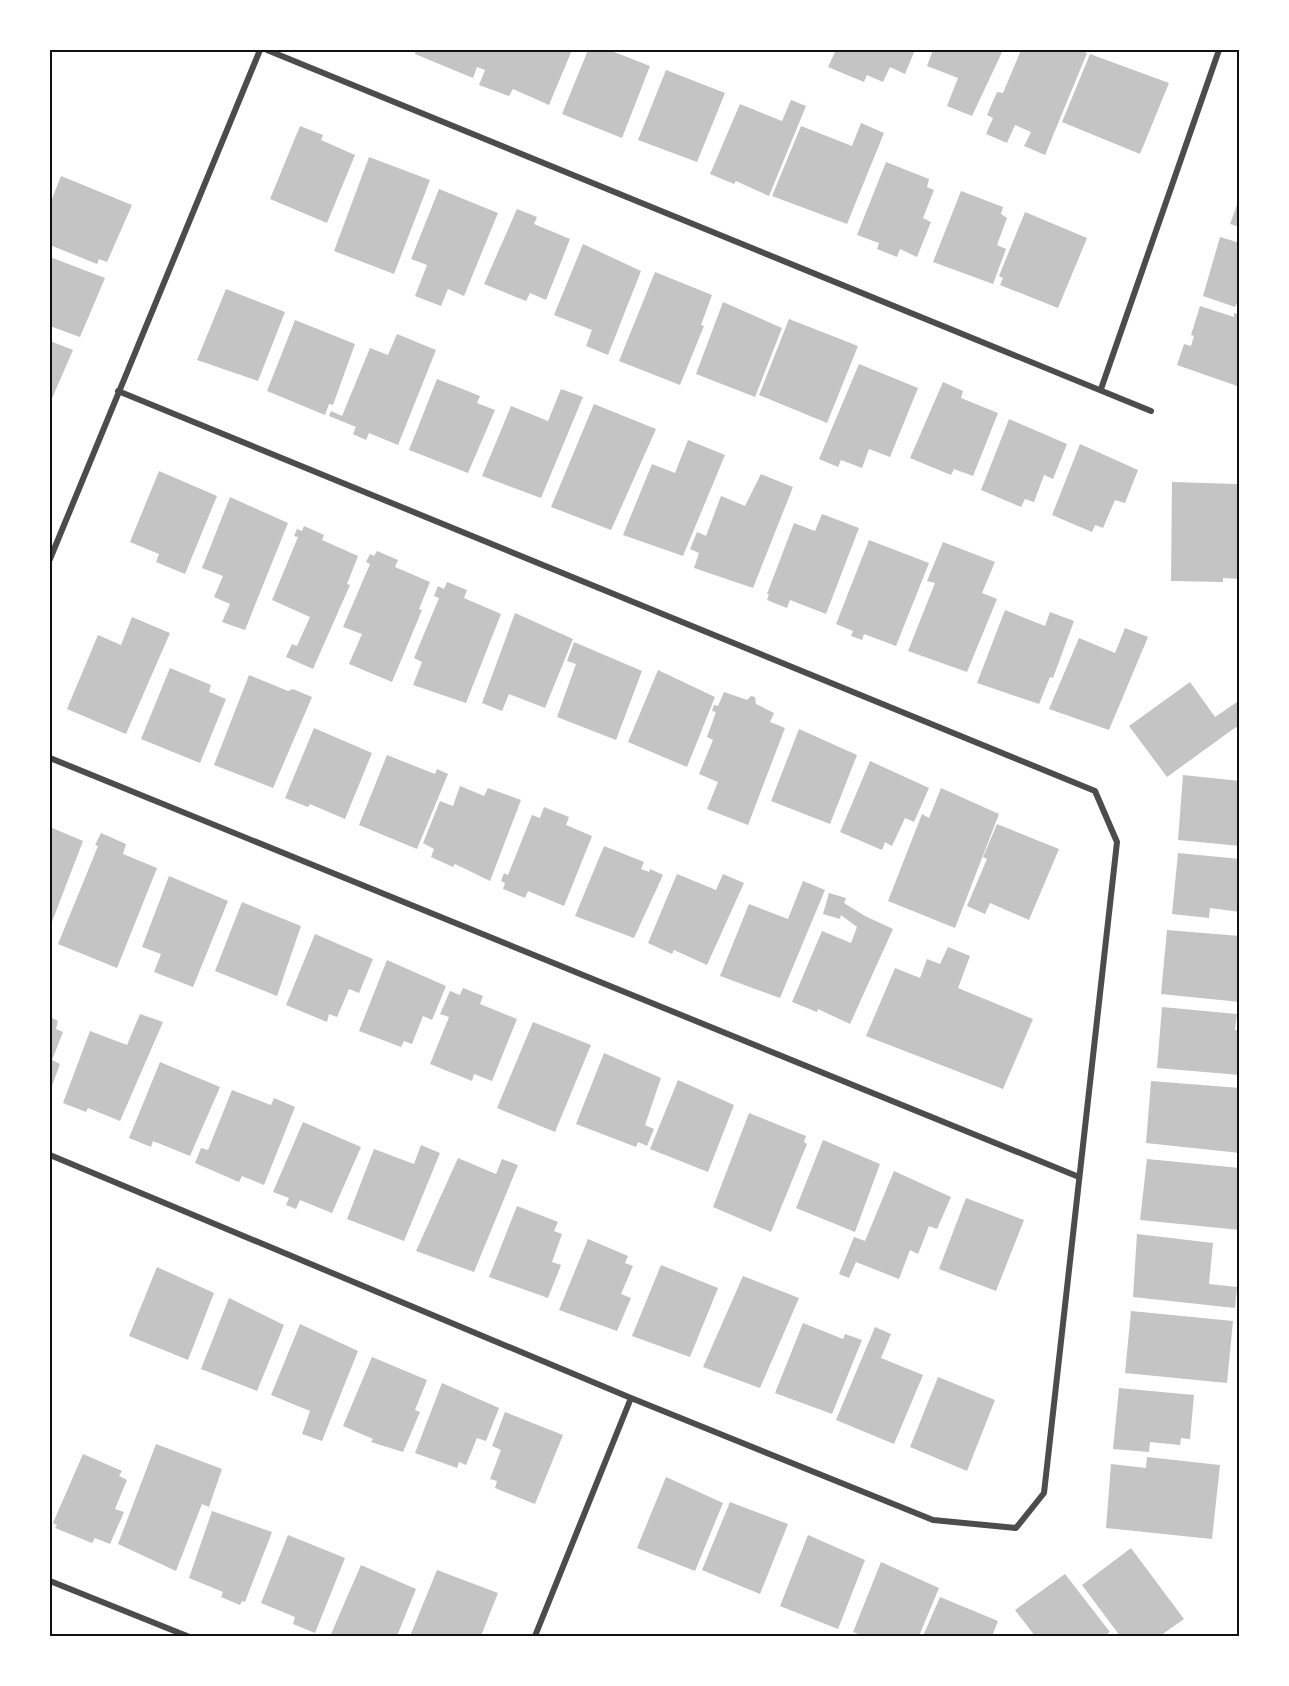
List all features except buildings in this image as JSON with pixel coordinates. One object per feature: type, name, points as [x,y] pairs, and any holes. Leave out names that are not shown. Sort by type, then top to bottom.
[{"type":"street","points":[[50,559],[260,50]]},
{"type":"street","points":[[267,50],[1151,411]]},
{"type":"street","points":[[1101,389],[1219,50]]},
{"type":"street","points":[[50,1155],[631,1398],[933,1520],[1016,1528],[1044,1493],[1117,842],[1095,791],[118,391]]},
{"type":"street","points":[[50,758],[1079,1177]]},
{"type":"street","points":[[535,1636],[631,1398]]},
{"type":"street","points":[[50,1581],[187,1636]]}]
